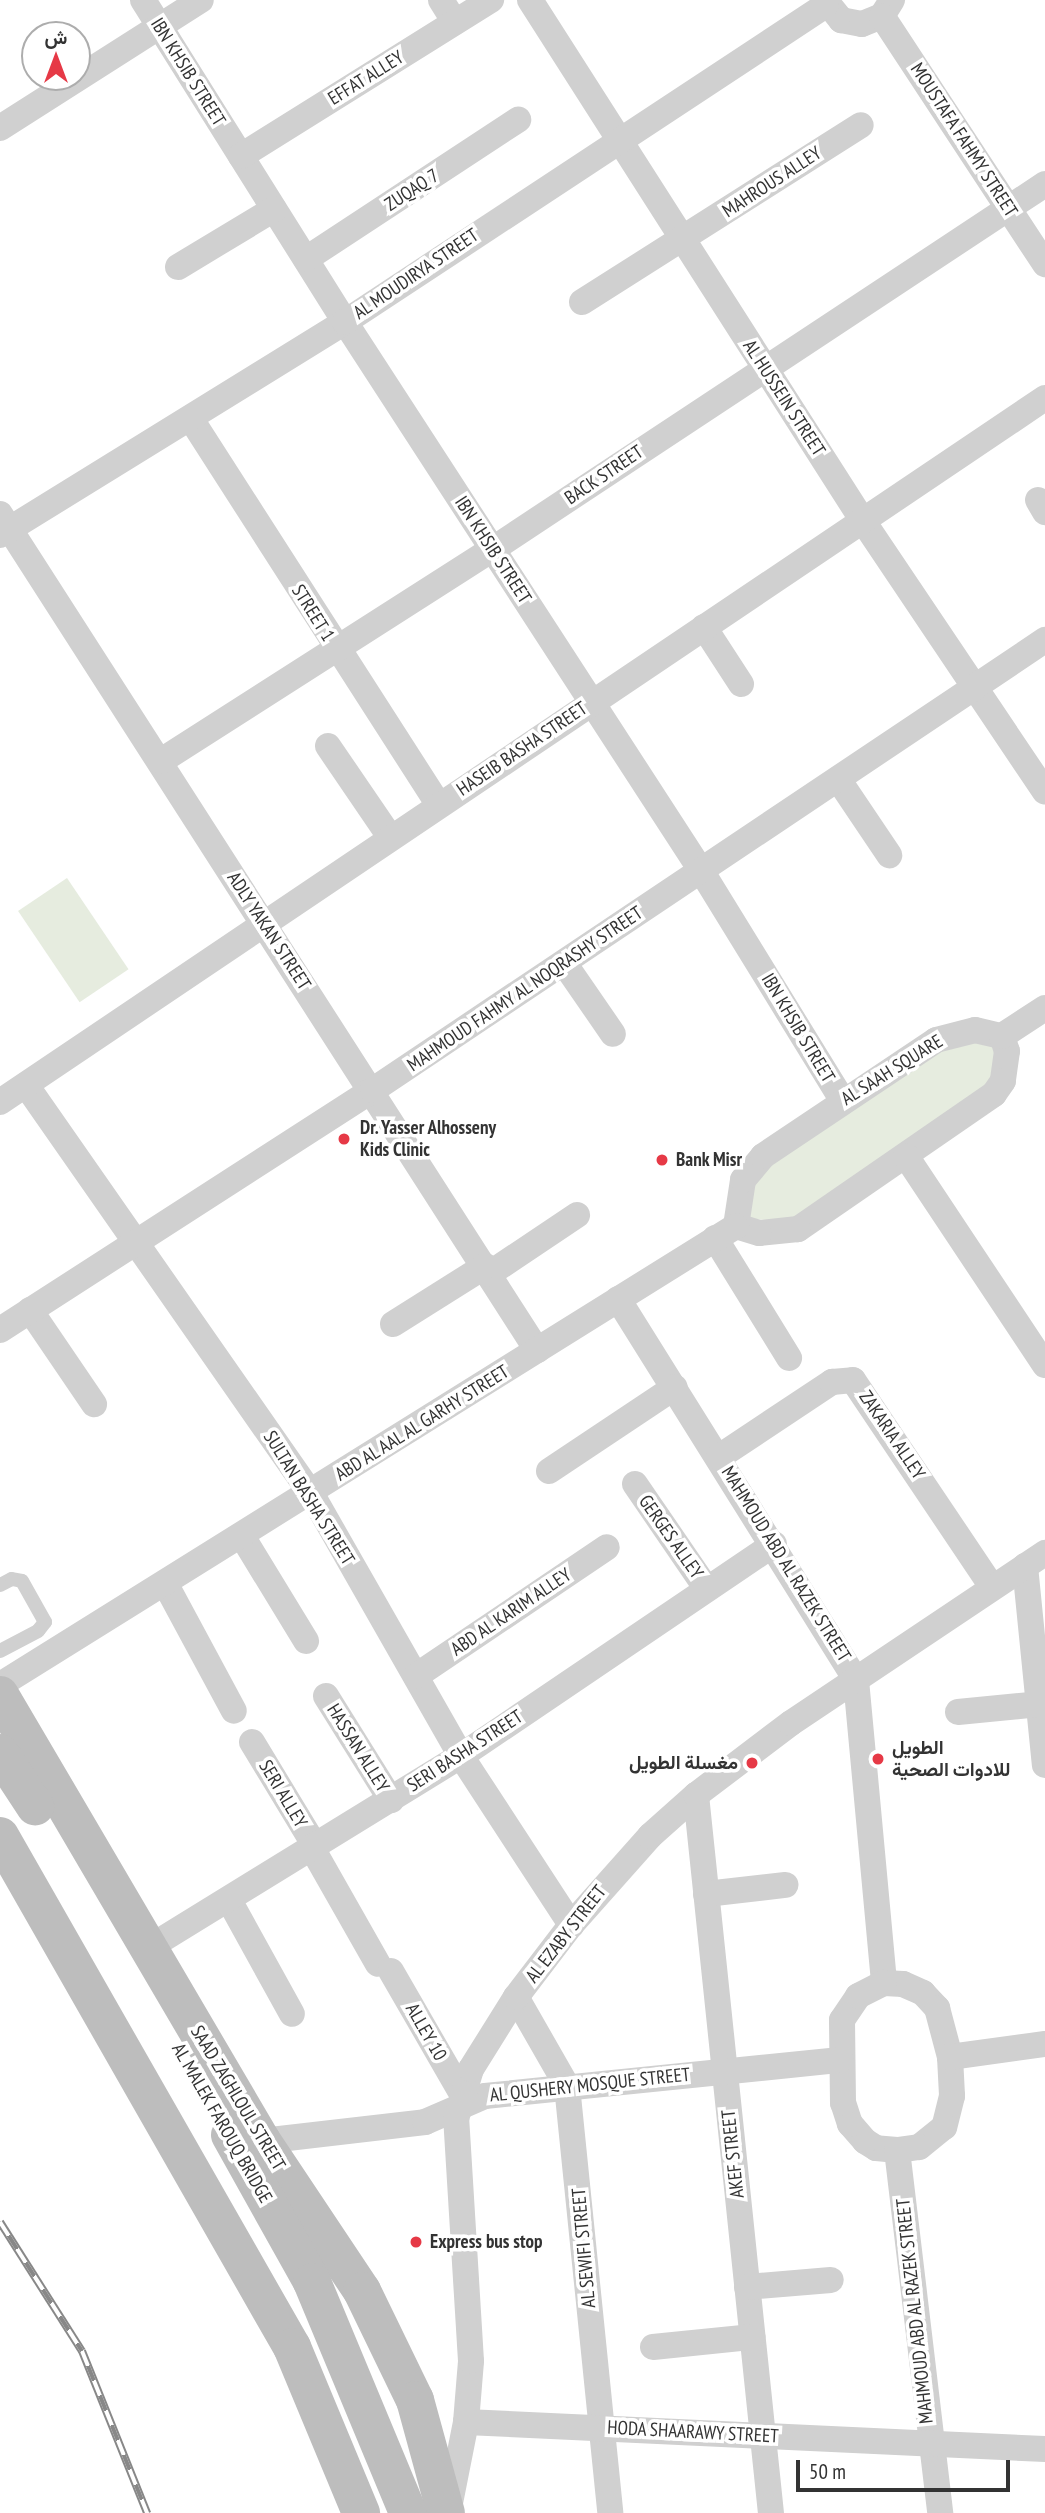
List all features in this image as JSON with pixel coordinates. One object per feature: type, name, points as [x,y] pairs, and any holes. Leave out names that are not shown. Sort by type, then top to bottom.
[{"type":"main road","name":"SAAD ZAGHLOUL STREET","points":[[0,1695],[262,2141],[362,2291],[399,2361],[430,2447],[447,2513]]},
{"type":"main road","name":"AL MALEK FAROUQ BRIDGE","points":[[0,1753],[227,2129],[312,2283],[408,2513]]},
{"type":"main road","points":[[0,1836],[292,2347],[361,2513]]},
{"type":"street","name":"IBN KHSIB STREET","points":[[143,0],[345,321],[702,872],[843,1101]]},
{"type":"street","points":[[0,128],[201,0]]},
{"type":"street","points":[[441,0],[455,22]]},
{"type":"street","name":"EFFAT ALLEY","points":[[241,156],[491,0]]},
{"type":"street","name":"AL HUSSEIN STREET","points":[[530,0],[863,521],[1045,792]]},
{"type":"street","points":[[825,2],[851,24],[887,8]]},
{"type":"street","name":"AL MOUDIRYA STREET","points":[[3,526],[191,419],[345,321],[825,2]]},
{"type":"street","name":"MOUSTAFA FAHMY STREET","points":[[887,8],[1045,264]]},
{"type":"street","name":"ZUQAQ 7","points":[[306,259],[518,120]]},
{"type":"street","name":"MAHROUS ALLEY","points":[[582,302],[861,125]]},
{"type":"street","name":"BACK STREET","points":[[160,761],[492,549],[1045,184]]},
{"type":"street","points":[[178,267],[274,209]]},
{"type":"street","name":"HASEIB BASHA STREET","points":[[8,1093],[1045,398]]},
{"type":"street","name":"STREET 1","points":[[191,419],[439,805]]},
{"type":"street","name":"ADLY YAKAN STREET","points":[[3,526],[160,761],[537,1350]]},
{"type":"street","points":[[705,627],[741,684]]},
{"type":"street","name":"MAHMOUD FAHMY AL NOQRASHY STREET","points":[[0,1330],[373,1090],[1045,640]]},
{"type":"street","points":[[328,746],[390,837]]},
{"type":"street","points":[[838,779],[889,855]]},
{"type":"street","points":[[564,963],[612,1034]]},
{"type":"street","points":[[789,1358],[725,1232],[759,1233],[798,1229],[995,1094],[1007,1066],[1002,1036],[1045,1008]]},
{"type":"street","name":"AL SAAH SQUARE","points":[[725,1232],[737,1194],[751,1167],[843,1101],[948,1034],[975,1030],[1002,1036]]},
{"type":"street","name":"SULTAN BASHA STREET","points":[[8,1093],[137,1242],[311,1493],[461,1756],[571,1925]]},
{"type":"street","points":[[906,1156],[1045,1365]]},
{"type":"street","points":[[393,1324],[577,1215]]},
{"type":"street","name":"ABD AL AAL AL GARHY STREET","points":[[0,1685],[725,1232]]},
{"type":"street","name":"MAHMOUD ABD AL RAZEK STREET","points":[[618,1299],[774,1544],[856,1680],[884,1983]]},
{"type":"street","points":[[30,1310],[94,1404]]},
{"type":"street","name":"ZAKARIA ALLEY","points":[[719,1457],[832,1382],[853,1380],[992,1587]]},
{"type":"street","points":[[549,1471],[675,1387]]},
{"type":"street","name":"GERGES ALLEY","points":[[635,1484],[707,1589]]},
{"type":"street","points":[[242,1536],[306,1641]]},
{"type":"street","name":"SERI BASHA STREET","points":[[150,1947],[461,1756],[774,1544]]},
{"type":"street","name":"ABD AL KARIM ALLEY","points":[[416,1676],[607,1547]]},
{"type":"street","points":[[1035,1560],[1039,1704],[1045,1765]]},
{"type":"street","name":"AL EZABY STREET","points":[[459,2100],[516,1997],[571,1925],[650,1836],[696,1795],[856,1680],[1035,1560]]},
{"type":"street","points":[[165,1583],[234,1711]]},
{"type":"street","name":"HASSAN ALLEY","points":[[326,1696],[391,1800]]},
{"type":"street","points":[[958,1712],[1039,1704]]},
{"type":"street","name":"SERI ALLEY","points":[[252,1742],[384,1967]]},
{"type":"street","name":"AKEF STREET","points":[[696,1795],[771,2513]]},
{"type":"street","points":[[706,1894],[785,1885]]},
{"type":"street","points":[[229,1900],[292,2014]]},
{"type":"street","name":"ALLEY 10","points":[[384,1967],[459,2100]]},
{"type":"street","points":[[884,1983],[903,1984],[923,1993],[937,2008],[950,2057],[952,2096],[944,2127],[919,2147],[897,2150],[876,2148],[850,2124],[843,2103],[839,2035],[848,2007],[870,1988],[884,1983]]},
{"type":"street","name":"AL SEWIFI STREET","points":[[516,1997],[567,2086],[610,2513]]},
{"type":"street","points":[[950,2057],[1045,2044]]},
{"type":"street","name":"AL QUSHERY MOSQUE STREET","points":[[262,2141],[425,2122],[459,2100],[485,2096],[840,2060]]},
{"type":"street","points":[[447,2513],[467,2422],[471,2361],[459,2100]]},
{"type":"street","name":"MAHMOUD ABD AL RAZEK STREET","points":[[897,2150],[940,2513]]},
{"type":"street","points":[[747,2287],[831,2280]]},
{"type":"street","points":[[653,2347],[752,2337]]},
{"type":"street","name":"HODA SHAARAWY STREET","points":[[467,2422],[1045,2449]]},
{"type":"lane","points":[[0,1585],[12,1579],[22,1581],[45,1622],[38,1631],[0,1651]]},
{"type":"shaded area","points":[[67,878],[129,969],[80,1002],[18,911]]},
{"type":"shaded area","points":[[956,1040],[994,1044],[994,1080],[795,1221],[742,1219],[757,1175]]},
{"type":"railway","points":[[0,2222],[82,2351],[147,2513]]},
{"type":"place","name":"Dr. Yasser Alhosseny Kids Clinic","points":[[344,1139]]},
{"type":"place","name":"Bank Misr","points":[[662,1160]]},
{"type":"place","name":"الطويل للادوات الصحية","points":[[878,1759]]},
{"type":"place","name":"مغسلة الطويل","points":[[752,1763]]},
{"type":"place","name":"Express bus stop","points":[[416,2242]]}]
